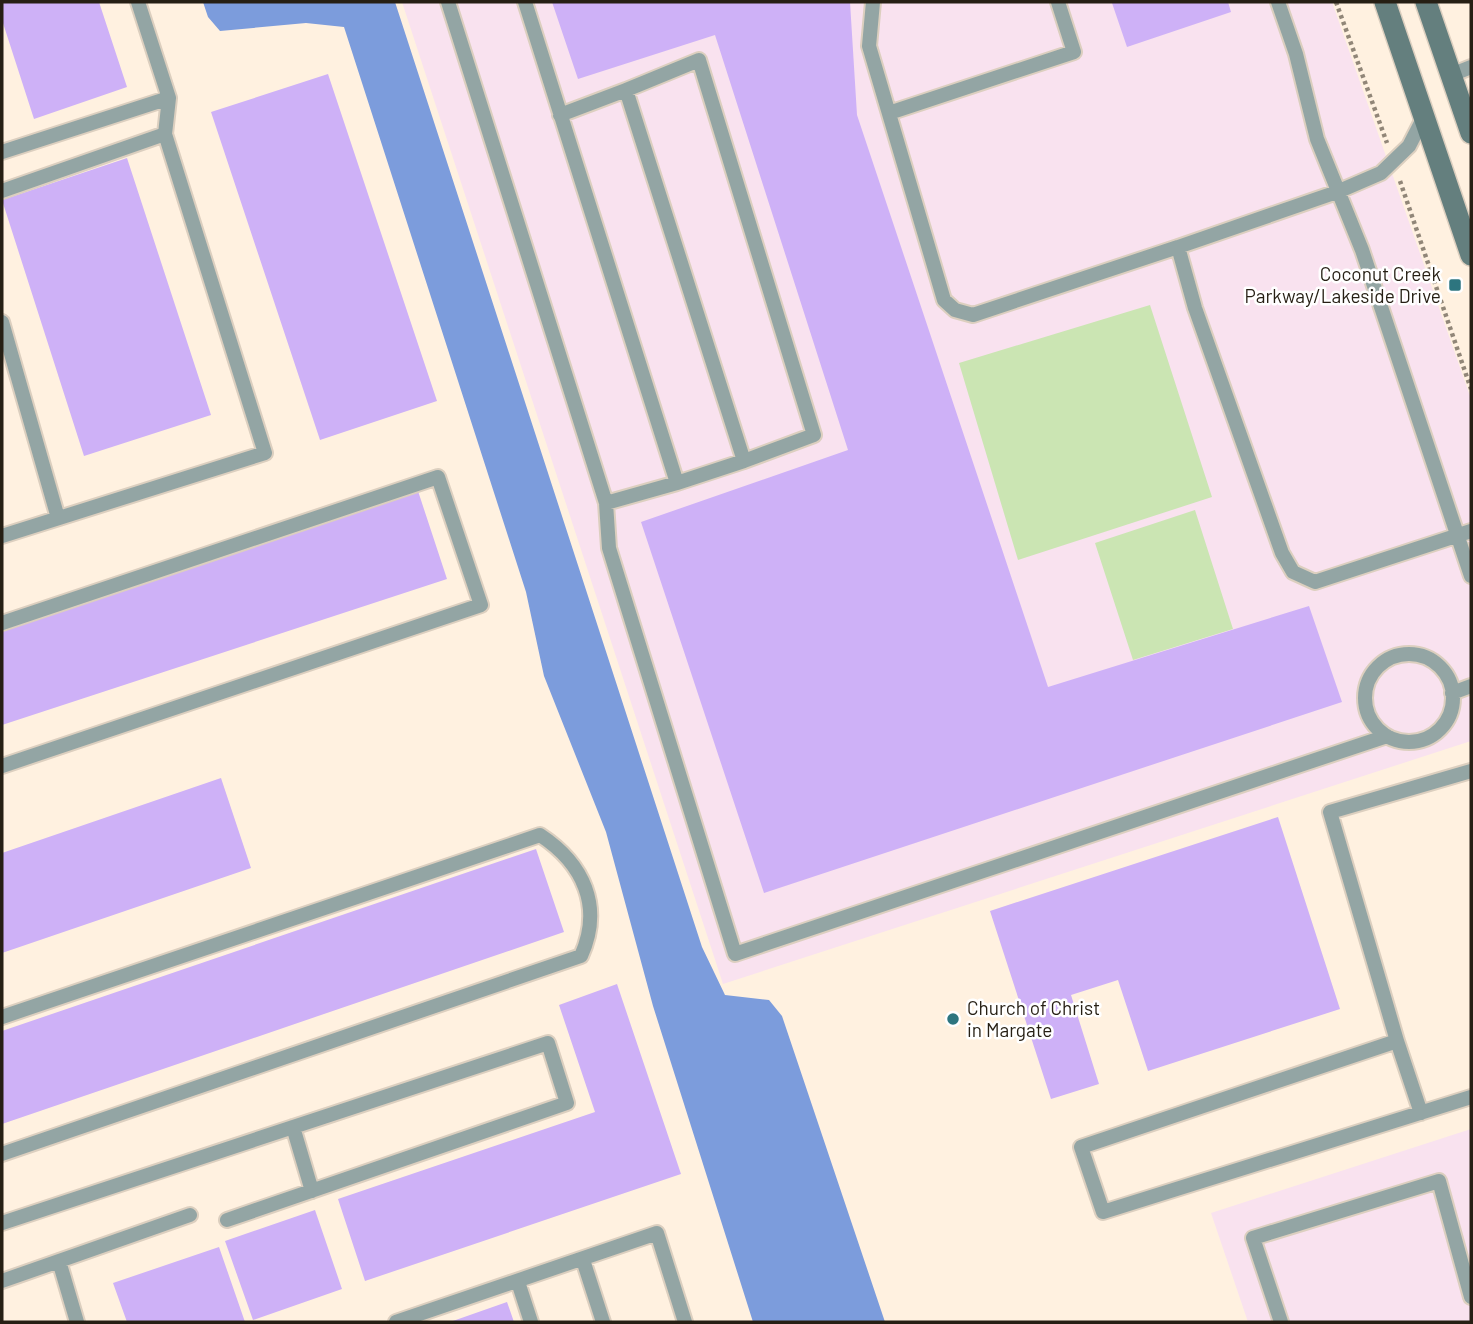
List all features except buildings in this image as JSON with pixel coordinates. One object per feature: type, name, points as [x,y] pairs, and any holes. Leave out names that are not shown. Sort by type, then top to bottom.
[{"type":"main road","points":[[1385,2],[1471,255]]},
{"type":"main road","points":[[1426,2],[1461,71],[1471,133]]},
{"type":"lane","points":[[2,536],[265,453],[164,134],[169,97],[138,2]]},
{"type":"lane","points":[[448,2],[606,503],[609,548],[735,954],[1387,736]]},
{"type":"lane","points":[[524,2],[677,483]]},
{"type":"lane","points":[[873,2],[869,46],[944,300],[955,310],[973,315],[1337,192],[1381,173],[1409,146],[1424,117]]},
{"type":"lane","points":[[889,113],[1074,52],[1058,2]]},
{"type":"lane","points":[[1279,2],[1296,54],[1317,139],[1362,250],[1465,533],[1471,576]]},
{"type":"lane","points":[[560,115],[699,60],[814,435],[677,483],[606,503]]},
{"type":"lane","points":[[626,90],[744,461]]},
{"type":"lane","points":[[2,152],[169,97]]},
{"type":"lane","points":[[2,191],[164,134]]},
{"type":"lane","points":[[1178,247],[1195,308],[1282,554],[1293,572],[1315,582],[1465,533]]},
{"type":"lane","points":[[2,322],[58,518]]},
{"type":"lane","points":[[2,623],[438,477],[481,605],[2,766]]},
{"type":"lane","points":[[1418,654],[1441,668],[1452,693],[1447,720],[1438,731],[1413,742],[1387,736],[1376,727],[1365,702],[1371,676],[1379,665],[1391,657],[1418,654]]},
{"type":"lane","points":[[1452,693],[1471,686]]},
{"type":"lane","points":[[1421,1113],[1329,812],[1471,771]]},
{"type":"lane","points":[[2,1017],[540,835],[562,849],[581,877],[591,906],[591,933],[581,956],[2,1154]]},
{"type":"lane","points":[[1397,1041],[1081,1147],[1103,1212],[1471,1097]]},
{"type":"lane","points":[[2,1223],[548,1043],[566,1103],[227,1220]]},
{"type":"lane","points":[[293,1127],[312,1191]]},
{"type":"lane","points":[[1281,1322],[1253,1238],[1439,1181],[1471,1297]]},
{"type":"lane","points":[[2,1281],[190,1215]]},
{"type":"lane","points":[[396,1322],[657,1233],[685,1322]]},
{"type":"lane","points":[[583,1260],[603,1322]]},
{"type":"lane","points":[[59,1261],[77,1322]]},
{"type":"lane","points":[[518,1282],[531,1322]]},
{"type":"path","points":[[1336,2],[1471,389]]},
{"type":"shaded area","points":[[402,2],[1332,2],[1471,399],[1471,741],[723,984]]},
{"type":"shaded area","points":[[1471,1129],[1471,1322],[1248,1322],[1211,1213]]},
{"type":"green space","points":[[1150,305],[1212,497],[1018,560],[959,363]]},
{"type":"green space","points":[[1195,510],[1233,629],[1133,660],[1095,543]]},
{"type":"water","points":[[203,2],[395,2],[702,947],[725,995],[769,1000],[782,1016],[885,1322],[753,1322],[653,1006],[606,832],[544,676],[526,592],[344,27],[306,23],[220,31],[208,17]]},
{"type":"place","name":"Coconut Creek Parkway/Lakeside Drive","points":[[1455,285]]},
{"type":"place","name":"Church of Christ in Margate","points":[[953,1019]]}]
